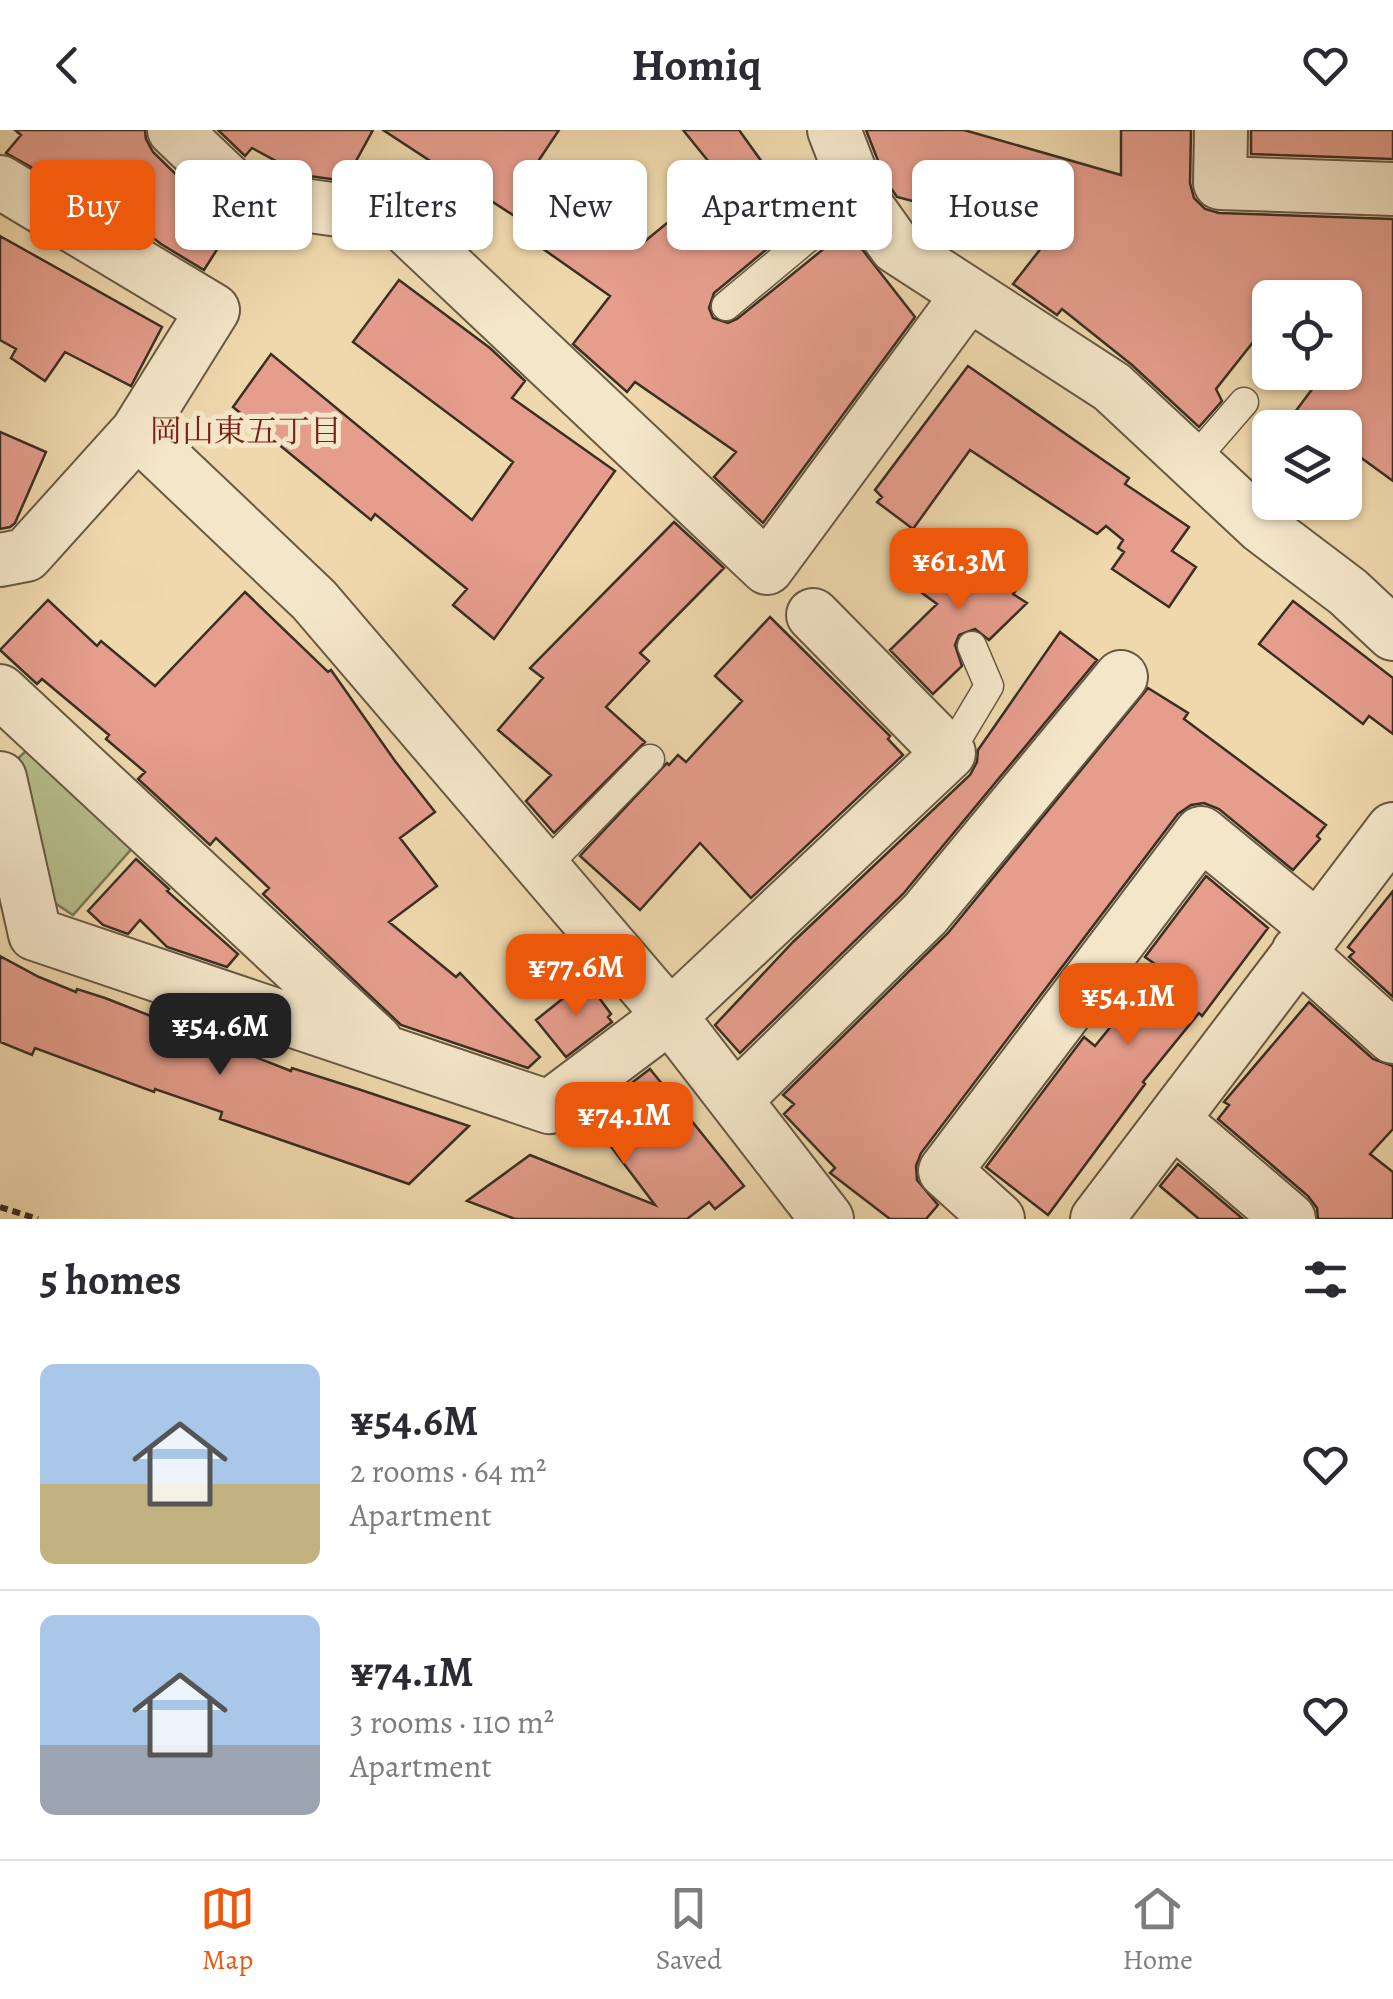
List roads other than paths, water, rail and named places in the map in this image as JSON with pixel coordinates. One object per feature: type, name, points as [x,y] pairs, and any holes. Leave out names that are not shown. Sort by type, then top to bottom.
[{"type":"street","points":[[174,130],[232,184],[266,200],[396,218],[767,568],[968,295]]},
{"type":"street","points":[[834,130],[846,160]]},
{"type":"street","points":[[1221,130],[1220,183],[1393,189]]},
{"type":"street","points":[[0,182],[213,310],[137,432],[26,555],[0,560]]},
{"type":"street","points":[[892,241],[1112,387],[1262,527],[1348,592],[1393,634]]},
{"type":"street","points":[[137,432],[314,600],[670,1016],[827,1219]]},
{"type":"street","points":[[0,778],[35,934],[549,1107],[670,1016],[949,753],[813,615]]},
{"type":"street","points":[[735,1100],[925,914],[1120,676]]},
{"type":"street","points":[[0,692],[389,1053]]},
{"type":"street","points":[[1097,1219],[1393,829]]},
{"type":"street","points":[[998,1219],[945,1171],[1201,833],[1307,939],[1393,1037]]},
{"type":"street","points":[[1173,1120],[1289,1219]]},
{"type":"lane","points":[[726,306],[792,250]]},
{"type":"lane","points":[[1192,462],[1244,402]]},
{"type":"lane","points":[[949,753],[990,686],[972,646]]},
{"type":"lane","points":[[544,868],[650,759]]},
{"type":"district","name":"岡山東五丁目","points":[[246,431]]}]
